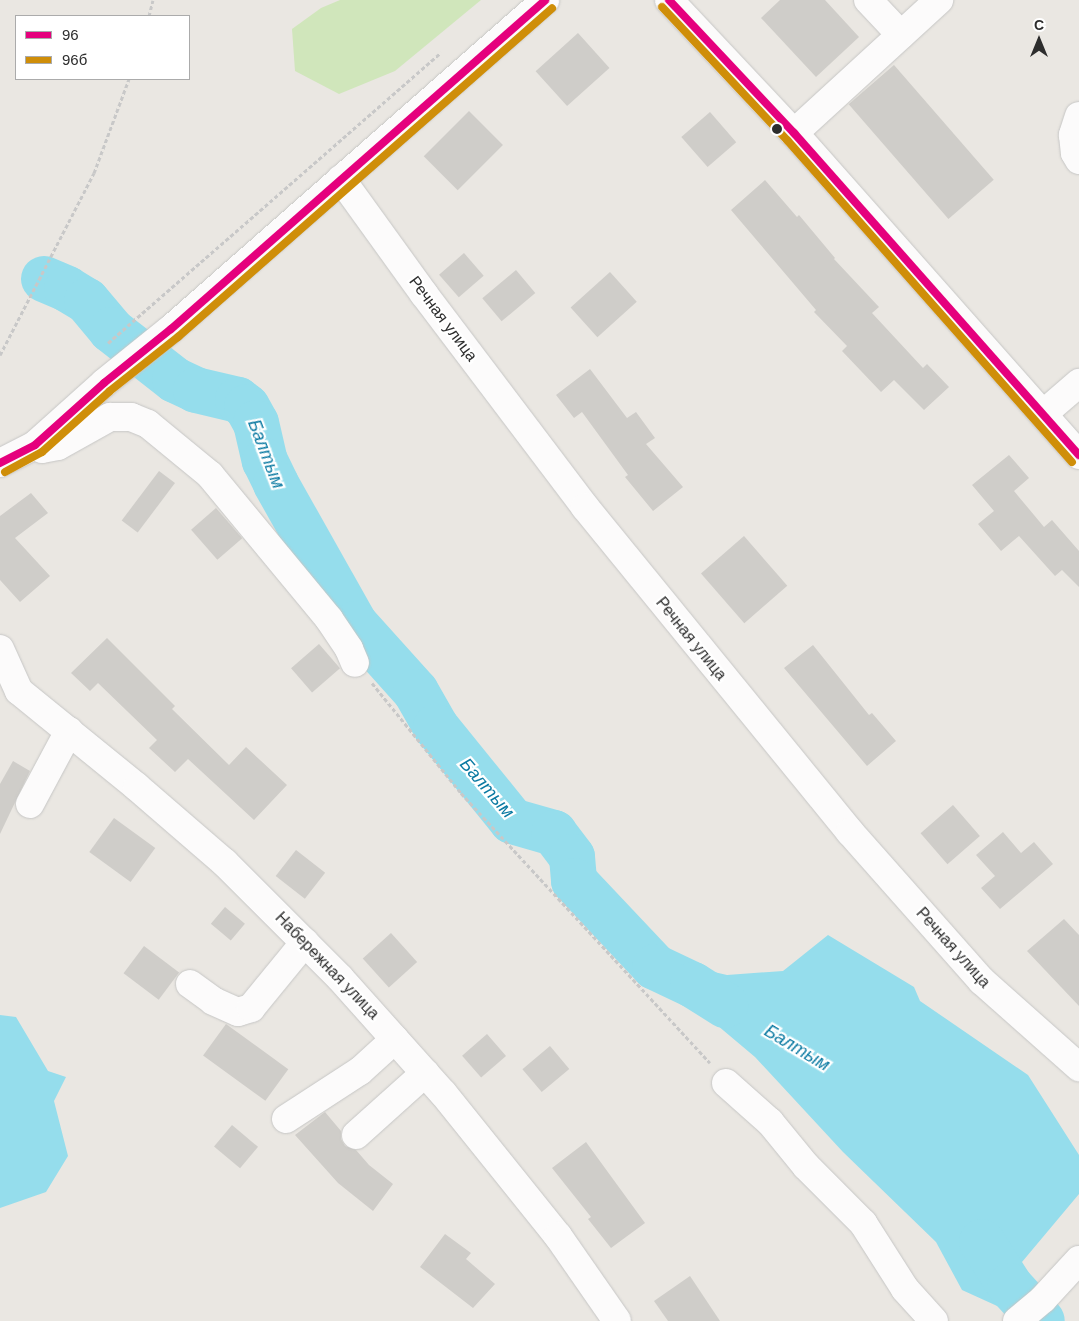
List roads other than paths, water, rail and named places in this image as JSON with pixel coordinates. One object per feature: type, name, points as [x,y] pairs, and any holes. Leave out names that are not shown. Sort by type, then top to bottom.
[{"type":"street","points":[[0,463],[35,445],[104,383],[171,329],[545,0]]},
{"type":"street","points":[[669,0],[794,133],[1079,455]]},
{"type":"street","points":[[868,0],[900,35]]},
{"type":"street","points":[[794,133],[939,0]]},
{"type":"street","points":[[1079,116],[1073,135],[1075,152],[1079,160]]},
{"type":"street","name":"Речная улица","points":[[341,179],[424,294],[585,507],[838,817],[982,981],[1079,1067]]},
{"type":"street","points":[[1043,414],[1079,383]]},
{"type":"street","points":[[35,445],[42,449],[58,446],[110,417],[130,417],[148,424],[210,475],[328,620],[349,649],[355,663]]},
{"type":"street","name":"Набережная улица","points":[[0,649],[19,691],[224,862],[340,978],[425,1073],[558,1236],[617,1321]]},
{"type":"street","points":[[30,804],[69,731]]},
{"type":"street","points":[[190,984],[213,1001],[238,1012],[251,1008],[305,942]]},
{"type":"street","points":[[286,1119],[360,1071],[395,1039]]},
{"type":"street","points":[[356,1135],[425,1073]]},
{"type":"street","points":[[726,1082],[770,1122],[806,1166],[863,1223],[904,1289],[934,1321]]},
{"type":"street","points":[[1017,1321],[1043,1299],[1079,1260]]},
{"type":"water","points":[[828,935],[914,987],[920,1001],[1028,1075],[1079,1155],[1079,1194],[1022,1262],[1022,1292],[1006,1310],[962,1290],[936,1242],[843,1152],[755,1057],[667,983],[675,963],[727,975],[783,971]]},
{"type":"water","points":[[0,1015],[16,1017],[48,1071],[66,1077],[54,1101],[68,1156],[46,1192],[0,1208]]},
{"type":"waterway","name":"Балтым","points":[[44,279],[67,289],[87,301],[111,330],[175,380],[196,390],[238,400],[247,407],[256,423],[265,461],[276,484],[355,624],[416,692],[436,727],[512,821],[554,833],[572,857],[574,881],[655,967],[693,985],[725,1005]]},
{"type":"waterway","name":"Балтым","points":[[982,1242],[1010,1286],[1042,1321]]}]
